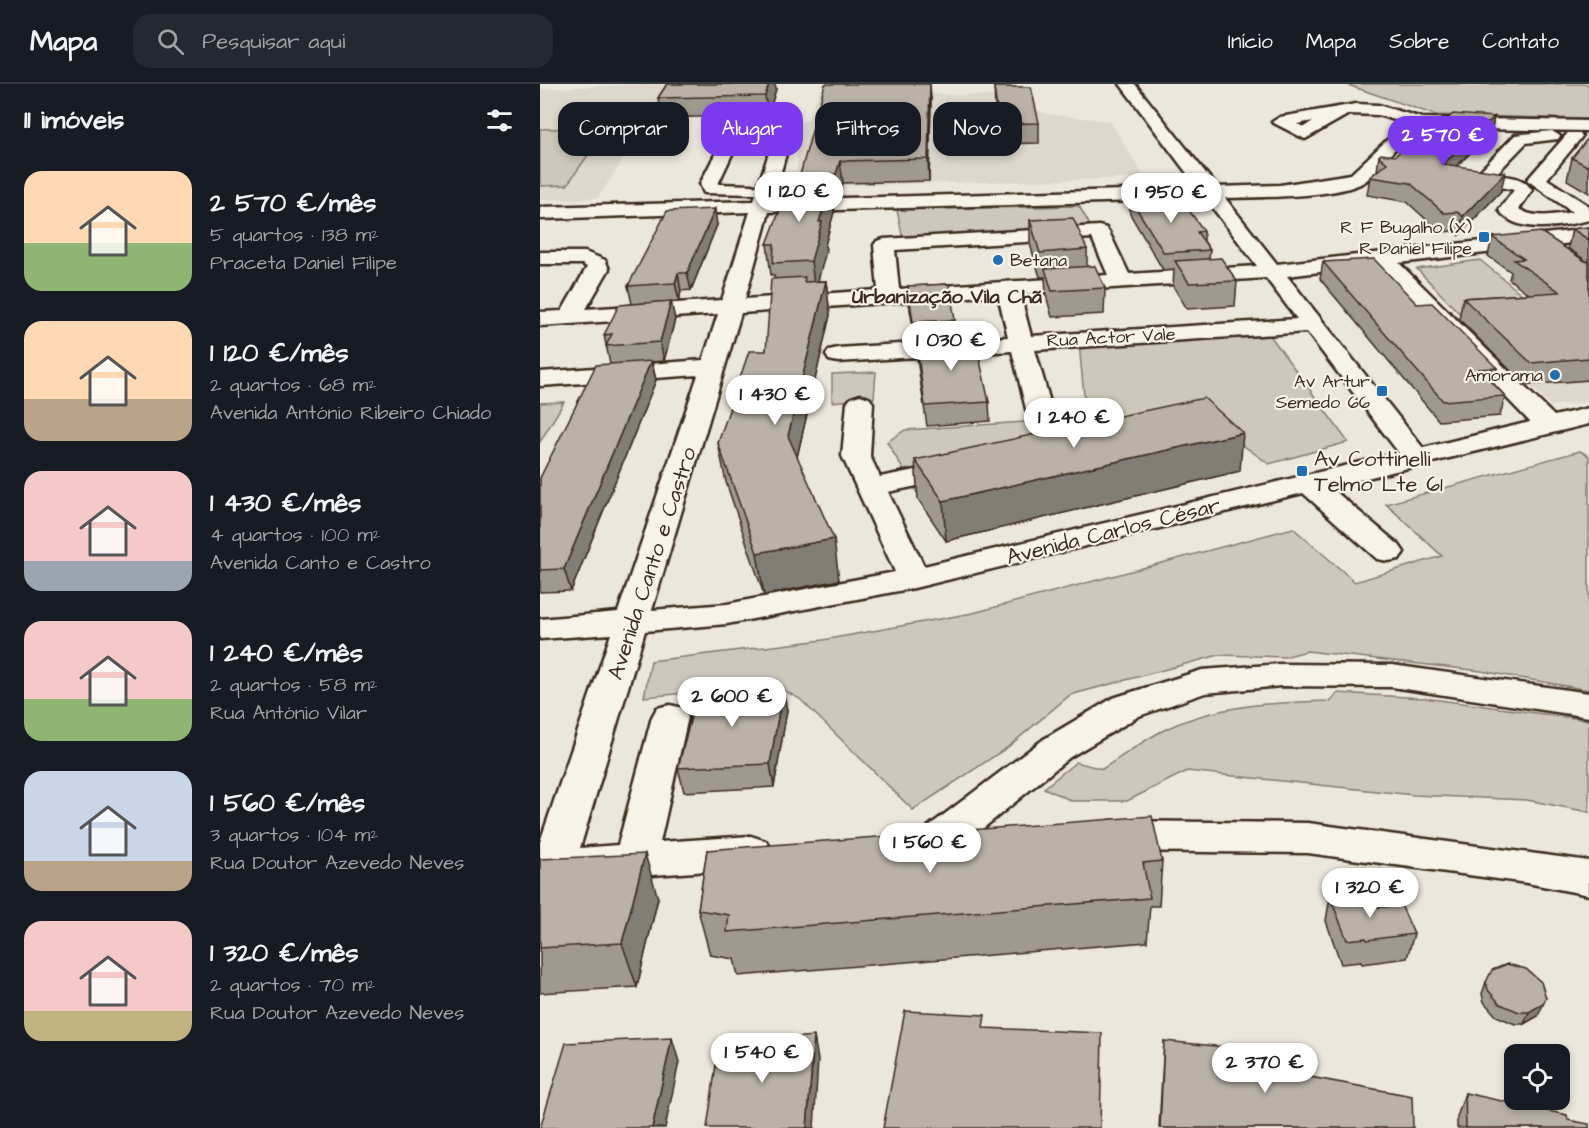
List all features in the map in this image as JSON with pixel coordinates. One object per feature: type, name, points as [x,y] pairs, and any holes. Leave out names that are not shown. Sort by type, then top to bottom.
[{"type":"street","points":[[1127,84],[1416,457]]},
{"type":"street","points":[[1338,112],[1379,111],[1420,123],[1576,134]]},
{"type":"street","points":[[540,213],[764,198],[1212,194],[1312,188],[1357,178],[1411,126],[1420,123]]},
{"type":"street","name":"Avenida Canto e Castro","points":[[547,867],[632,623],[731,306],[764,198],[785,129],[773,125],[736,128],[709,184],[710,189],[764,198]]},
{"type":"street","points":[[1576,134],[1536,180],[1517,183],[1485,176],[1519,139],[1576,134]]},
{"type":"street","points":[[1517,183],[1524,192],[1509,210],[1521,218],[1533,220],[1585,215],[1585,212],[1536,180]]},
{"type":"street","points":[[889,296],[884,245],[1099,232],[1121,280]]},
{"type":"street","points":[[540,319],[1271,271],[1589,235]]},
{"type":"street","points":[[1538,240],[1563,257]]},
{"type":"street","points":[[540,258],[585,258],[598,264],[598,269],[570,317]]},
{"type":"street","points":[[1383,258],[1548,425]]},
{"type":"street","points":[[1007,288],[1019,343],[1039,409]]},
{"type":"street","name":"Rua Actor Vale","points":[[838,355],[1313,325]]},
{"type":"street","points":[[540,379],[712,367]]},
{"type":"street","points":[[860,403],[856,456],[914,578]]},
{"type":"street","name":"Avenida Carlos César","points":[[540,629],[728,614],[914,578],[1548,425],[1587,418]]},
{"type":"street","points":[[871,487],[989,464]]},
{"type":"street","points":[[1309,483],[1388,552]]},
{"type":"street","points":[[1001,836],[926,838],[1057,748],[1116,712],[1202,682],[1281,675],[1392,676],[1589,705]]},
{"type":"street","points":[[635,861],[670,717]]},
{"type":"street","points":[[1071,835],[1308,838],[1527,867],[1589,878]]},
{"type":"street","points":[[547,867],[789,849]]},
{"type":"shaded area","points":[[672,84],[660,102],[558,102],[558,156],[625,156],[598,198],[540,200],[540,89]]},
{"type":"shaded area","points":[[1345,84],[1589,84],[1589,119],[1435,115]]},
{"type":"shaded area","points":[[820,90],[1026,97],[1038,111],[1047,114],[1110,121],[1145,178],[797,187],[797,156],[803,156],[803,121],[808,121],[815,103],[815,156],[921,156],[921,102],[815,102]]},
{"type":"shaded area","points":[[540,129],[558,129],[558,156],[587,156],[567,185],[540,186]]},
{"type":"shaded area","points":[[1079,206],[1090,225],[903,239],[897,210]]},
{"type":"shaded area","points":[[1480,260],[1539,308],[1461,315],[1417,269]]},
{"type":"shaded area","name":"Amorama","points":[[1461,315],[1589,349],[1589,401],[1551,406]]},
{"type":"shaded area","points":[[1269,334],[1348,442],[1269,464],[1191,408],[1199,433],[917,493],[887,442],[905,430],[1086,418],[1079,343]]},
{"type":"shaded area","points":[[876,372],[874,398],[832,402],[832,374]]},
{"type":"shaded area","points":[[564,402],[540,442],[540,403]]},
{"type":"shaded area","points":[[1580,451],[1589,456],[1589,690],[1481,671],[1307,651],[1284,657],[1219,655],[1070,695],[1008,747],[913,810],[800,699],[774,685],[644,697],[651,661],[823,640],[973,613],[1293,528],[1355,582],[1442,556],[1386,504]]},
{"type":"shaded area","points":[[1337,693],[1424,698],[1589,720],[1589,812],[1527,800],[1414,795],[1187,771],[1127,801],[1072,801],[1044,788],[1076,762],[1102,769],[1160,732],[1201,716],[1266,704],[1331,701]]},
{"type":"building","points":[[667,84],[769,84],[765,96],[658,98]]},
{"type":"building","points":[[825,84],[930,84],[928,159],[840,161],[836,174],[800,175],[815,120],[815,156],[921,156],[921,102],[820,102]]},
{"type":"building","points":[[994,87],[1031,87],[1039,123],[1022,123],[1022,102],[996,102]]},
{"type":"building","points":[[1453,114],[1494,117],[1443,164],[1505,173],[1463,216],[1457,212],[1444,213],[1410,183],[1370,177],[1387,163],[1379,156],[1381,154],[1395,156],[1402,150],[1410,151]]},
{"type":"building","points":[[1589,137],[1589,167],[1572,158]]},
{"type":"building","points":[[831,184],[819,222],[822,222],[811,261],[773,263],[774,244],[767,244],[789,186]]},
{"type":"building","points":[[1178,195],[1204,231],[1197,232],[1210,250],[1164,253],[1130,198]]},
{"type":"building","points":[[715,209],[687,273],[678,273],[675,283],[628,286],[667,211]]},
{"type":"building","points":[[1073,218],[1087,249],[1040,253],[1030,220]]},
{"type":"building","points":[[1589,227],[1589,240],[1572,229]]},
{"type":"building","points":[[1541,232],[1589,262],[1589,358],[1531,363],[1463,298],[1560,292],[1514,260],[1524,259],[1492,237]]},
{"type":"building","points":[[1221,258],[1237,281],[1189,283],[1175,261]]},
{"type":"building","points":[[1374,259],[1417,304],[1432,303],[1497,368],[1479,369],[1505,396],[1443,401],[1323,262]]},
{"type":"building","points":[[1095,266],[1105,288],[1052,291],[1045,269]]},
{"type":"building","points":[[805,277],[804,282],[826,281],[788,436],[834,539],[757,553],[718,443],[749,351],[766,351],[771,279]]},
{"type":"building","points":[[949,284],[955,320],[913,322],[908,286]]},
{"type":"building","points":[[671,301],[660,342],[606,346],[612,334],[604,335],[619,305]]},
{"type":"building","points":[[975,338],[989,402],[925,406],[916,341]]},
{"type":"building","points":[[651,361],[564,569],[540,570],[540,478],[596,365]]},
{"type":"building","points":[[1204,398],[1243,433],[943,501],[915,460]]},
{"type":"building","points":[[783,687],[770,764],[678,768],[698,690]]},
{"type":"building","points":[[1152,816],[1162,861],[1143,863],[1150,898],[727,932],[729,915],[698,910],[707,850]]},
{"type":"building","points":[[645,854],[622,943],[540,948],[540,859]]},
{"type":"building","points":[[1363,893],[1370,908],[1401,905],[1414,934],[1347,940],[1330,897]]},
{"type":"building","points":[[1507,964],[1526,969],[1541,982],[1546,998],[1543,1004],[1529,1012],[1519,1012],[1500,1004],[1488,990],[1486,982],[1492,970]]},
{"type":"building","points":[[905,1011],[985,1015],[983,1028],[1102,1033],[1100,1128],[883,1128]]},
{"type":"building","points":[[814,1036],[807,1128],[707,1128],[719,1044]]},
{"type":"building","points":[[672,1038],[652,1128],[540,1128],[566,1043]]},
{"type":"building","points":[[1164,1041],[1277,1052],[1278,1071],[1412,1096],[1413,1128],[1160,1128]]},
{"type":"building","points":[[1465,1093],[1504,1101],[1504,1110],[1544,1110],[1567,1115],[1568,1120],[1589,1124],[1589,1128],[1466,1128]]},
{"type":"place","name":"R F Bugalho (X) R Daniel Filipe","points":[[1484,237]]},
{"type":"place","name":"Betana","points":[[998,260]]},
{"type":"place","name":"Amorama","points":[[1555,375]]},
{"type":"place","name":"Av Artur Semedo 66","points":[[1382,391]]},
{"type":"place","name":"Av Cottinelli Telmo Lte 61","points":[[1302,471]]},
{"type":"district","name":"Urbanização Vila Chã","points":[[947,296]]}]
